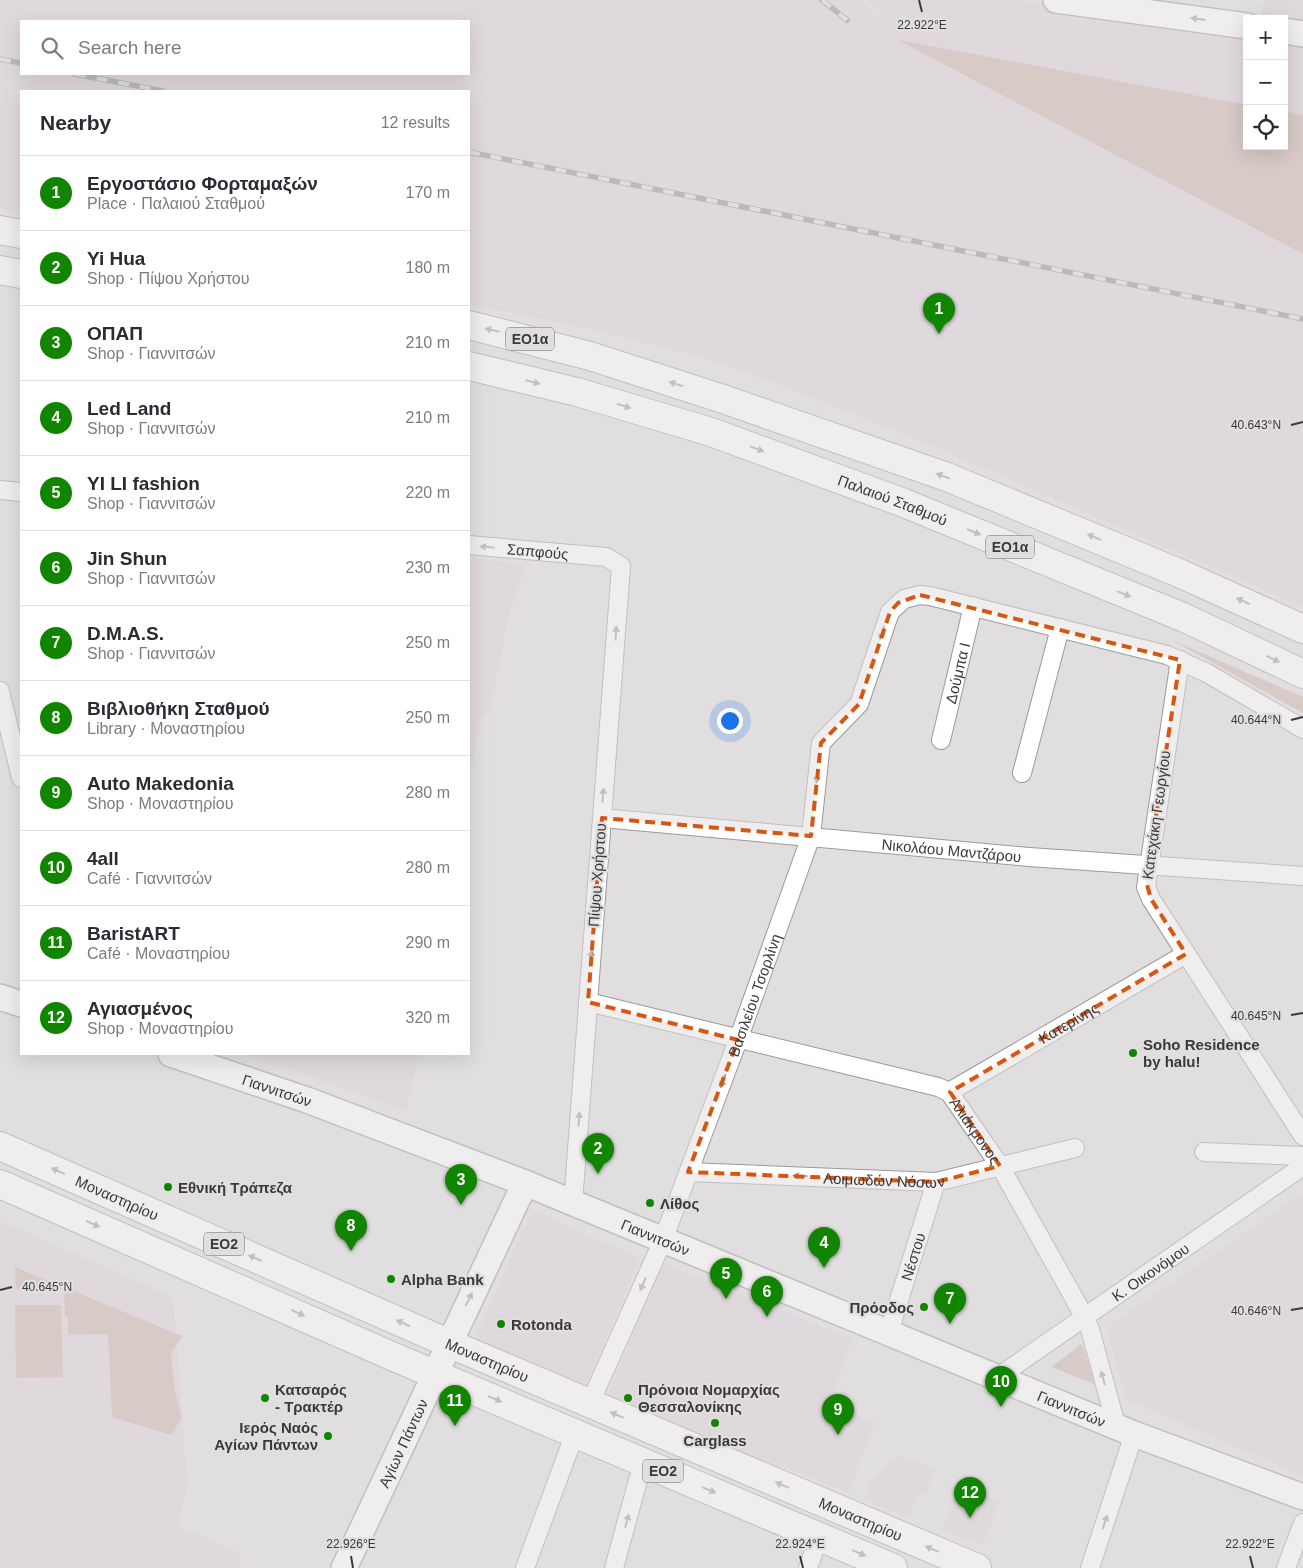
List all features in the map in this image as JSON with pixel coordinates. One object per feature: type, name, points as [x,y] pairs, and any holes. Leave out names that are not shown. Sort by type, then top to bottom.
[{"type":"main road","points":[[1056,0],[1108,4],[1243,25]]},
{"type":"main road","points":[[1288,32],[1303,34]]},
{"type":"main road","points":[[0,230],[20,234]]},
{"type":"main road","points":[[0,270],[20,274]]},
{"type":"main road","name":"ΕΟ1α","points":[[470,325],[590,356],[723,399],[947,477],[1179,573],[1303,629]]},
{"type":"main road","name":"Παλαιού Σταθμού","points":[[470,366],[577,392],[702,430],[894,500],[1185,618],[1303,674]]},
{"type":"main road","points":[[0,997],[20,1004]]},
{"type":"main road","name":"Γιαννιτσών","points":[[175,1055],[307,1100],[525,1183],[1125,1430],[1303,1497]]},
{"type":"main road","name":"Μοναστηρίου","points":[[0,1146],[448,1343],[977,1568]]},
{"type":"main road","name":"Αγίων Πάντων","points":[[344,1568],[448,1343],[525,1183]]},
{"type":"main road","name":"ΕΟ2","points":[[0,1184],[434,1374],[893,1568]]},
{"type":"street","points":[[0,490],[20,492]]},
{"type":"street","name":"Σαπφούς","points":[[470,545],[606,557]]},
{"type":"street","name":"Πίψου Χρήστου","points":[[573,1203],[621,566],[606,557]]},
{"type":"street","name":"Βασιλείου Τσορλίνη","points":[[590,1404],[663,1240],[738,1040],[811,836],[821,743],[859,704],[890,612],[898,603],[910,597],[930,596],[973,606]]},
{"type":"street","points":[[973,606],[1180,660],[1303,729]]},
{"type":"street","name":"Δούμπα Ι","points":[[941,740],[973,606]]},
{"type":"street","points":[[1022,773],[1060,628]]},
{"type":"street","name":"Κατεχάκη Γεωργίου","points":[[1180,660],[1148,865],[1146,881],[1148,894],[1303,1136]]},
{"type":"street","points":[[0,691],[20,774]]},
{"type":"street","name":"Νικολάου Μαντζάρου","points":[[602,818],[1029,857],[1303,876]]},
{"type":"street","name":"Κατερίνης","points":[[949,1092],[1186,954]]},
{"type":"street","name":"Αλιάκμονος","points":[[588,1002],[738,1040],[938,1087],[949,1092],[1000,1166],[1084,1316],[1125,1430]]},
{"type":"street","name":"Λοιμωδών Νόσων","points":[[688,1172],[936,1182],[1075,1148]]},
{"type":"street","points":[[1204,1152],[1303,1156]]},
{"type":"street","name":"Κ. Οικονόμου","points":[[998,1377],[1303,1166]]},
{"type":"street","name":"Νέστου","points":[[889,1332],[936,1182]]},
{"type":"street","points":[[1090,1568],[1125,1430]]},
{"type":"street","points":[[525,1568],[574,1433]]},
{"type":"street","points":[[614,1568],[643,1462]]},
{"type":"street","points":[[1286,1568],[1303,1523]]},
{"type":"street","points":[[808,1568],[819,1537]]},
{"type":"highlighted area","points":[[920,595],[1180,660],[1146,881],[1151,899],[1186,954],[950,1092],[1000,1166],[936,1182],[688,1172],[738,1040],[588,1002],[602,818],[811,836],[821,743],[859,704],[890,612],[898,603]]},
{"type":"shaded area","points":[[0,0],[861,0],[892,34],[867,0],[1013,0],[1243,22],[1243,150],[1288,150],[1288,15],[1262,15],[1264,0],[1303,0],[1303,607],[895,430],[748,373],[709,359],[587,329],[470,304],[470,90],[20,90],[20,213],[0,208]]},
{"type":"shaded area","points":[[898,40],[1243,104],[1243,150],[1288,150],[1288,112],[1303,115],[1303,254]]},
{"type":"shaded area","points":[[470,558],[526,564],[509,615],[491,709],[481,717],[470,778]]},
{"type":"shaded area","points":[[1170,639],[1303,697],[1303,713]]},
{"type":"shaded area","points":[[249,1055],[418,1055],[407,1111]]},
{"type":"shaded area","points":[[1303,1193],[1303,1476],[1126,1399],[1106,1328]]},
{"type":"shaded area","points":[[532,1210],[640,1258],[582,1395],[471,1348]]},
{"type":"shaded area","points":[[0,1221],[173,1297],[188,1485],[177,1526],[243,1554],[237,1568],[0,1568]]},
{"type":"shaded area","points":[[662,1263],[852,1339],[829,1405],[875,1423],[848,1493],[787,1468],[741,1456],[604,1404]]},
{"type":"shaded area","points":[[15,1267],[182,1336],[171,1353],[175,1391],[182,1417],[171,1435],[112,1417],[108,1334],[68,1335],[68,1317],[65,1316],[64,1289],[16,1289]]},
{"type":"shaded area","points":[[15,1305],[61,1305],[63,1377],[16,1378]]},
{"type":"shaded area","points":[[1082,1344],[1095,1384],[1051,1367]]},
{"type":"shaded area","points":[[899,1456],[935,1469],[926,1494],[916,1495],[908,1517],[864,1500],[872,1478]]},
{"type":"shaded area","points":[[959,1486],[999,1501],[983,1545],[942,1530]]},
{"type":"railway","points":[[822,0],[847,20]]},
{"type":"railway","points":[[0,59],[20,63]]},
{"type":"railway","points":[[80,75],[158,90]]},
{"type":"railway","points":[[470,152],[1303,319]]},
{"type":"place","name":"Εργοστάσιο Φορταμαξών","points":[[939,334]]},
{"type":"place","name":"Soho Residence by halu!","points":[[1133,1053]]},
{"type":"place","name":"Yi Hua","points":[[598,1174]]},
{"type":"place","name":"Εθνική Τράπεζα","points":[[168,1187]]},
{"type":"place","name":"Λίθος","points":[[650,1203]]},
{"type":"place","name":"ΟΠΑΠ","points":[[461,1205]]},
{"type":"place","name":"Βιβλιοθήκη Σταθμού","points":[[351,1251]]},
{"type":"place","name":"Led Land","points":[[824,1268]]},
{"type":"place","name":"Alpha Bank","points":[[391,1279]]},
{"type":"place","name":"YI LI fashion","points":[[726,1299]]},
{"type":"place","name":"Πρόοδος","points":[[924,1307]]},
{"type":"place","name":"Jin Shun","points":[[767,1317]]},
{"type":"place","name":"Rotonda","points":[[501,1324]]},
{"type":"place","name":"D.M.A.S.","points":[[950,1324]]},
{"type":"place","name":"Κατσαρός - Τρακτέρ","points":[[265,1398]]},
{"type":"place","name":"Πρόνοια Νομαρχίας Θεσσαλονίκης","points":[[628,1398]]},
{"type":"place","name":"4all","points":[[1001,1407]]},
{"type":"place","name":"Carglass","points":[[715,1423]]},
{"type":"place","name":"BaristART","points":[[455,1426]]},
{"type":"place","name":"Auto Makedonia","points":[[838,1435]]},
{"type":"place","name":"Ιερός Ναός Αγίων Πάντων","points":[[328,1436]]},
{"type":"place","name":"Αγιασμένος","points":[[970,1518]]}]
